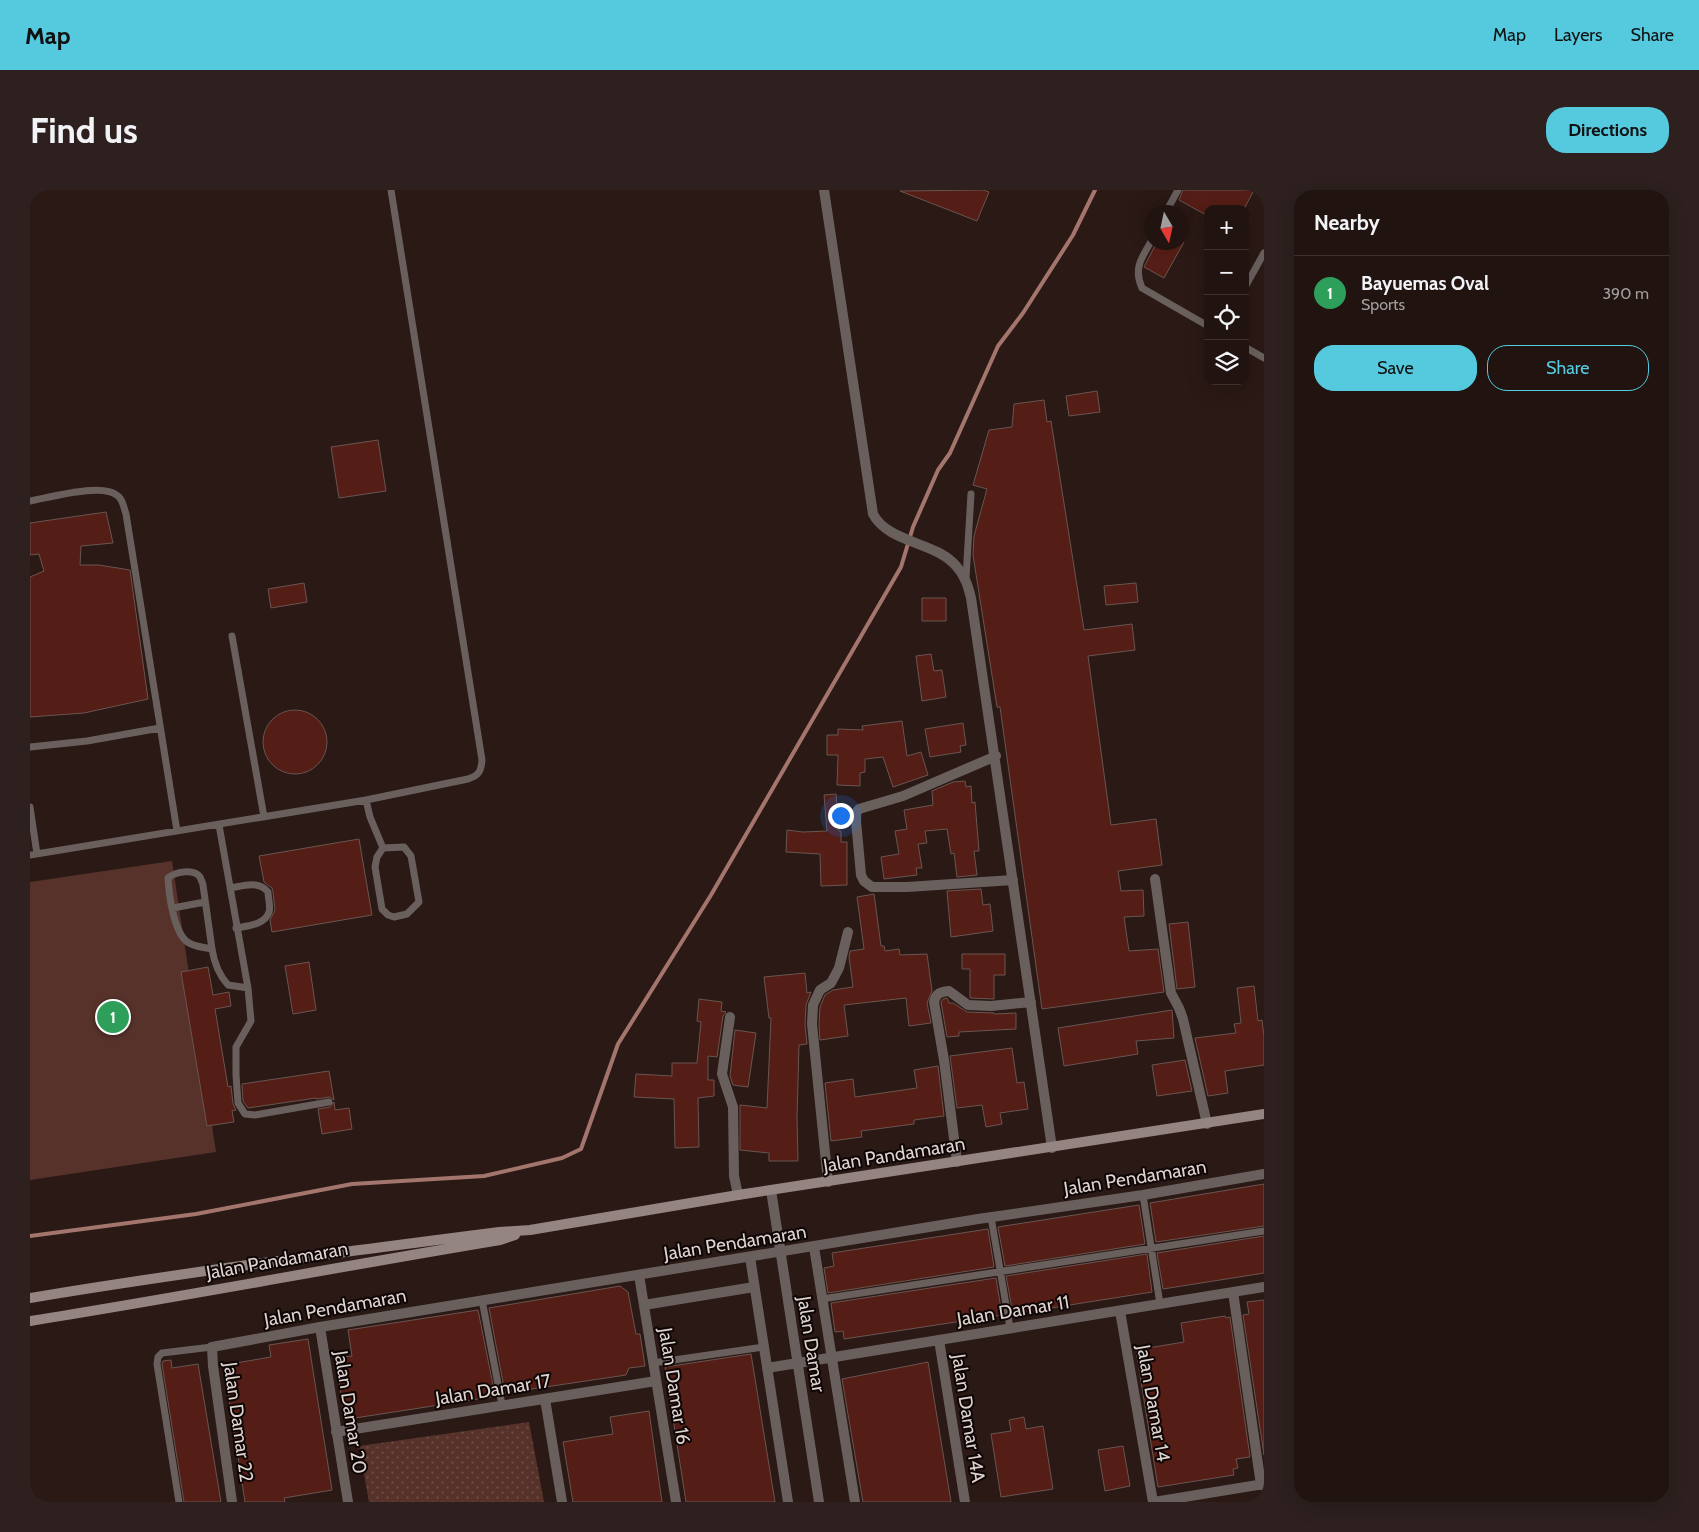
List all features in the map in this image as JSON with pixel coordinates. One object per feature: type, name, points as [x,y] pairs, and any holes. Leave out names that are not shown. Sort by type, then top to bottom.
[{"type":"main road","name":"Jalan Pandamaran","points":[[30,1298],[324,1254],[530,1230],[771,1190],[1264,1114]]},
{"type":"main road","name":"Jalan Pandamaran","points":[[30,1321],[115,1308],[310,1272],[500,1240],[530,1230]]},
{"type":"street","points":[[824,190],[873,514],[878,523],[892,532],[941,555],[956,565],[966,578],[971,598],[996,756],[1052,1148]]},
{"type":"street","points":[[996,756],[903,796],[859,809],[856,813],[856,821],[861,876],[864,882],[872,887],[907,887],[1013,880]]},
{"type":"street","points":[[1155,879],[1170,992],[1179,1008],[1207,1124]]},
{"type":"street","points":[[828,1182],[812,1024],[813,1005],[820,990],[831,982],[839,968],[848,932]]},
{"type":"street","points":[[957,1162],[944,1060],[934,1002],[935,996],[940,992],[949,991],[968,1005],[990,1006],[1031,1002]]},
{"type":"street","points":[[730,1017],[722,1074],[733,1107],[734,1176],[738,1196]]},
{"type":"street","name":"Jalan Pendamaran","points":[[212,1347],[482,1300],[1264,1174]]},
{"type":"street","name":"Jalan Damar","points":[[771,1190],[819,1502]]},
{"type":"street","name":"Jalan Damar","points":[[814,1247],[855,1502]]},
{"type":"street","points":[[750,1257],[788,1502]]},
{"type":"street","name":"Jalan Damar 16","points":[[639,1275],[676,1502]]},
{"type":"street","points":[[644,1305],[754,1287]]},
{"type":"street","name":"Jalan Damar 11","points":[[767,1368],[1264,1287]]},
{"type":"street","points":[[1154,1502],[1262,1485],[1232,1292]]},
{"type":"street","name":"Jalan Damar 14","points":[[1120,1311],[1154,1502]]},
{"type":"street","name":"Jalan Damar 20","points":[[320,1327],[348,1502]]},
{"type":"street","name":"Jalan Damar 14A","points":[[939,1340],[965,1502]]},
{"type":"street","name":"Jalan Damar 22","points":[[212,1347],[232,1502]]},
{"type":"street","name":"Jalan Damar 17","points":[[336,1432],[656,1381]]},
{"type":"street","points":[[545,1398],[562,1502]]},
{"type":"lane","points":[[30,807],[34,854],[366,800],[468,779],[478,776],[482,770],[391,190]]},
{"type":"lane","points":[[1170,205],[1178,190]]},
{"type":"lane","points":[[1147,250],[1139,264],[1137,273],[1142,288],[1204,324]]},
{"type":"lane","points":[[1249,280],[1264,253]]},
{"type":"lane","points":[[1249,349],[1264,358]]},
{"type":"lane","points":[[30,502],[101,490],[118,495],[122,502],[126,514],[177,831]]},
{"type":"lane","points":[[966,578],[971,494]]},
{"type":"lane","points":[[232,636],[264,817]]},
{"type":"lane","points":[[30,747],[87,741],[160,728]]},
{"type":"lane","points":[[366,800],[370,817],[383,848]]},
{"type":"lane","points":[[219,824],[248,988],[251,1021],[236,1047],[238,1103],[245,1114],[255,1115],[329,1102]]},
{"type":"lane","points":[[404,847],[411,856],[419,902],[407,914],[394,917],[388,915],[382,908],[375,867],[377,857],[383,848],[404,847]]},
{"type":"lane","points":[[212,949],[187,942],[179,933],[176,926],[168,878],[171,875],[195,873],[200,877],[203,885],[212,949],[218,971],[228,985],[248,988]]},
{"type":"lane","points":[[230,888],[256,884],[268,892],[270,912],[266,917],[256,924],[236,928]]},
{"type":"lane","points":[[173,908],[205,902]]},
{"type":"lane","points":[[1143,1195],[1160,1304]]},
{"type":"lane","points":[[991,1218],[1010,1328]]},
{"type":"lane","points":[[822,1299],[1264,1231]]},
{"type":"lane","points":[[482,1300],[502,1406]]},
{"type":"lane","points":[[179,1502],[157,1364],[158,1357],[162,1354],[212,1347]]},
{"type":"lane","points":[[653,1363],[764,1347]]},
{"type":"shaded area","points":[[172,861],[216,1152],[30,1180],[30,882]]},
{"type":"shaded area","points":[[529,1422],[544,1502],[369,1502],[359,1446]]},
{"type":"building","points":[[983,190],[989,192],[977,221],[900,191]]},
{"type":"building","points":[[1183,190],[1254,190],[1246,205],[1204,205],[1204,214],[1179,200]]},
{"type":"building","points":[[1153,250],[1180,250],[1164,278],[1144,267]]},
{"type":"building","points":[[1097,391],[1100,412],[1069,416],[1066,396]]},
{"type":"building","points":[[1044,400],[1047,422],[1051,421],[1084,630],[1132,624],[1135,650],[1088,656],[1111,825],[1156,819],[1162,865],[1118,871],[1121,891],[1143,890],[1144,916],[1124,917],[1129,951],[1158,949],[1164,992],[1042,1009],[1000,707],[997,707],[973,555],[974,536],[987,489],[973,485],[989,430],[1012,427],[1014,404]]},
{"type":"building","points":[[378,440],[386,491],[339,498],[331,447]]},
{"type":"building","points":[[106,512],[113,543],[81,546],[80,565],[99,565],[130,570],[148,699],[84,713],[30,717],[30,577],[44,571],[39,554],[30,555],[30,523]]},
{"type":"building","points":[[304,583],[307,602],[271,608],[268,589]]},
{"type":"building","points":[[1136,583],[1138,602],[1106,605],[1104,586]]},
{"type":"building","points":[[922,598],[946,598],[946,621],[922,621]]},
{"type":"building","points":[[931,654],[934,671],[942,670],[946,697],[922,701],[916,656]]},
{"type":"building","points":[[289,710],[301,710],[318,719],[325,730],[327,742],[325,754],[318,765],[301,774],[289,774],[277,769],[268,760],[263,748],[263,736],[268,724],[277,715]]},
{"type":"building","points":[[902,721],[907,756],[921,752],[928,775],[893,787],[883,757],[865,759],[865,772],[860,773],[860,786],[837,785],[838,755],[827,755],[827,735],[838,735],[838,729],[863,730],[862,726]]},
{"type":"building","points":[[963,723],[966,745],[960,746],[961,752],[930,757],[925,729]]},
{"type":"building","points":[[965,781],[966,787],[971,786],[972,803],[975,802],[979,851],[974,851],[977,875],[957,877],[954,853],[951,854],[947,829],[925,831],[927,843],[918,844],[922,868],[916,868],[917,875],[884,879],[881,857],[899,854],[895,831],[907,829],[904,810],[933,805],[932,791],[953,782]]},
{"type":"building","points":[[836,794],[841,842],[847,842],[847,885],[821,886],[820,854],[786,852],[787,830],[803,832],[827,831],[824,795]]},
{"type":"building","points":[[359,839],[372,915],[272,932],[270,920],[275,910],[273,892],[272,888],[264,882],[259,856]]},
{"type":"building","points":[[981,889],[983,905],[990,904],[993,931],[951,937],[947,891]]},
{"type":"building","points":[[874,894],[881,946],[884,946],[885,951],[899,949],[900,955],[927,954],[932,991],[927,1003],[931,1023],[909,1026],[906,998],[844,1005],[848,1036],[820,1040],[820,1007],[825,995],[833,990],[853,987],[850,951],[864,949],[857,897]]},
{"type":"building","points":[[1188,922],[1195,987],[1177,989],[1169,924]]},
{"type":"building","points":[[962,954],[1005,954],[1005,975],[994,975],[994,999],[970,998],[970,969],[962,969]]},
{"type":"building","points":[[309,962],[316,1010],[293,1014],[285,966]]},
{"type":"building","points":[[208,967],[213,995],[229,992],[231,1006],[215,1009],[228,1087],[231,1086],[233,1104],[236,1110],[232,1111],[234,1122],[207,1126],[181,972]]},
{"type":"building","points":[[805,973],[807,993],[811,992],[806,1005],[805,1025],[807,1044],[799,1045],[798,1161],[769,1161],[769,1153],[740,1150],[740,1105],[767,1108],[771,1018],[769,1018],[764,977]]},
{"type":"building","points":[[1254,986],[1258,1021],[1262,1020],[1264,1065],[1225,1071],[1228,1093],[1208,1096],[1195,1038],[1236,1033],[1234,1024],[1241,1023],[1237,988]]},
{"type":"building","points":[[947,998],[949,1003],[953,1003],[967,1012],[1016,1013],[1016,1029],[959,1032],[959,1036],[947,1037],[941,1002]]},
{"type":"building","points":[[699,999],[722,1002],[721,1011],[726,1012],[723,1016],[717,1057],[708,1056],[708,1080],[714,1080],[714,1096],[698,1098],[699,1147],[675,1148],[674,1099],[634,1097],[636,1074],[672,1076],[672,1063],[697,1063],[701,1022],[697,1021]]},
{"type":"building","points":[[1172,1010],[1174,1038],[1136,1041],[1138,1054],[1064,1066],[1058,1028]]},
{"type":"building","points":[[735,1030],[756,1033],[748,1087],[733,1085],[730,1076]]},
{"type":"building","points":[[1012,1048],[1017,1083],[1024,1082],[1028,1109],[1000,1113],[1002,1124],[986,1127],[982,1105],[957,1108],[950,1056]]},
{"type":"building","points":[[1185,1060],[1192,1091],[1157,1096],[1152,1065]]},
{"type":"building","points":[[938,1066],[944,1116],[914,1120],[914,1124],[861,1131],[862,1137],[831,1141],[825,1083],[853,1079],[855,1097],[917,1088],[914,1070]]},
{"type":"building","points":[[329,1071],[334,1100],[330,1097],[316,1098],[248,1108],[243,1101],[242,1084]]},
{"type":"building","points":[[334,1102],[335,1110],[349,1108],[352,1129],[322,1134],[318,1109],[330,1107]]},
{"type":"building","points":[[1264,1184],[1264,1226],[1156,1242],[1150,1203]]},
{"type":"building","points":[[1139,1205],[1145,1244],[1005,1266],[998,1227]]},
{"type":"building","points":[[988,1229],[994,1267],[828,1293],[824,1268],[834,1266],[832,1253]]},
{"type":"building","points":[[1264,1236],[1264,1273],[1163,1289],[1157,1253]]},
{"type":"building","points":[[1147,1254],[1152,1292],[1013,1314],[1006,1276]]},
{"type":"building","points":[[996,1278],[1002,1315],[844,1339],[843,1331],[835,1332],[831,1303]]},
{"type":"building","points":[[620,1286],[628,1292],[636,1334],[640,1334],[645,1366],[629,1368],[626,1375],[505,1393],[489,1308]]},
{"type":"building","points":[[1264,1300],[1264,1455],[1243,1315],[1249,1314],[1247,1302]]},
{"type":"building","points":[[478,1310],[495,1395],[355,1418],[344,1412],[335,1358],[352,1356],[348,1330]]},
{"type":"building","points":[[1225,1316],[1226,1318],[1230,1317],[1250,1457],[1236,1459],[1238,1468],[1233,1469],[1234,1475],[1158,1487],[1136,1350],[1184,1342],[1181,1323]]},
{"type":"building","points":[[308,1339],[332,1490],[284,1498],[285,1502],[245,1502],[224,1365],[271,1357],[269,1345]]},
{"type":"building","points":[[751,1354],[775,1502],[686,1502],[665,1367]]},
{"type":"building","points":[[171,1360],[172,1368],[198,1364],[221,1502],[184,1502],[162,1364],[163,1361]]},
{"type":"building","points":[[928,1362],[951,1502],[863,1502],[842,1379]]},
{"type":"building","points":[[649,1411],[662,1502],[573,1502],[563,1442],[613,1434],[610,1417]]},
{"type":"building","points":[[1024,1417],[1026,1429],[1043,1426],[1053,1489],[1001,1497],[991,1434],[1011,1431],[1009,1420]]},
{"type":"building","points":[[1123,1446],[1130,1486],[1105,1491],[1098,1450]]},
{"type":"waterway","points":[[30,1236],[196,1214],[352,1184],[484,1176],[562,1158],[581,1149],[618,1044],[711,895],[901,567],[913,527],[938,470],[950,453],[998,346],[1023,313],[1073,235],[1095,190]]},
{"type":"place","name":"Bayuemas Oval","points":[[113,1017]]}]
